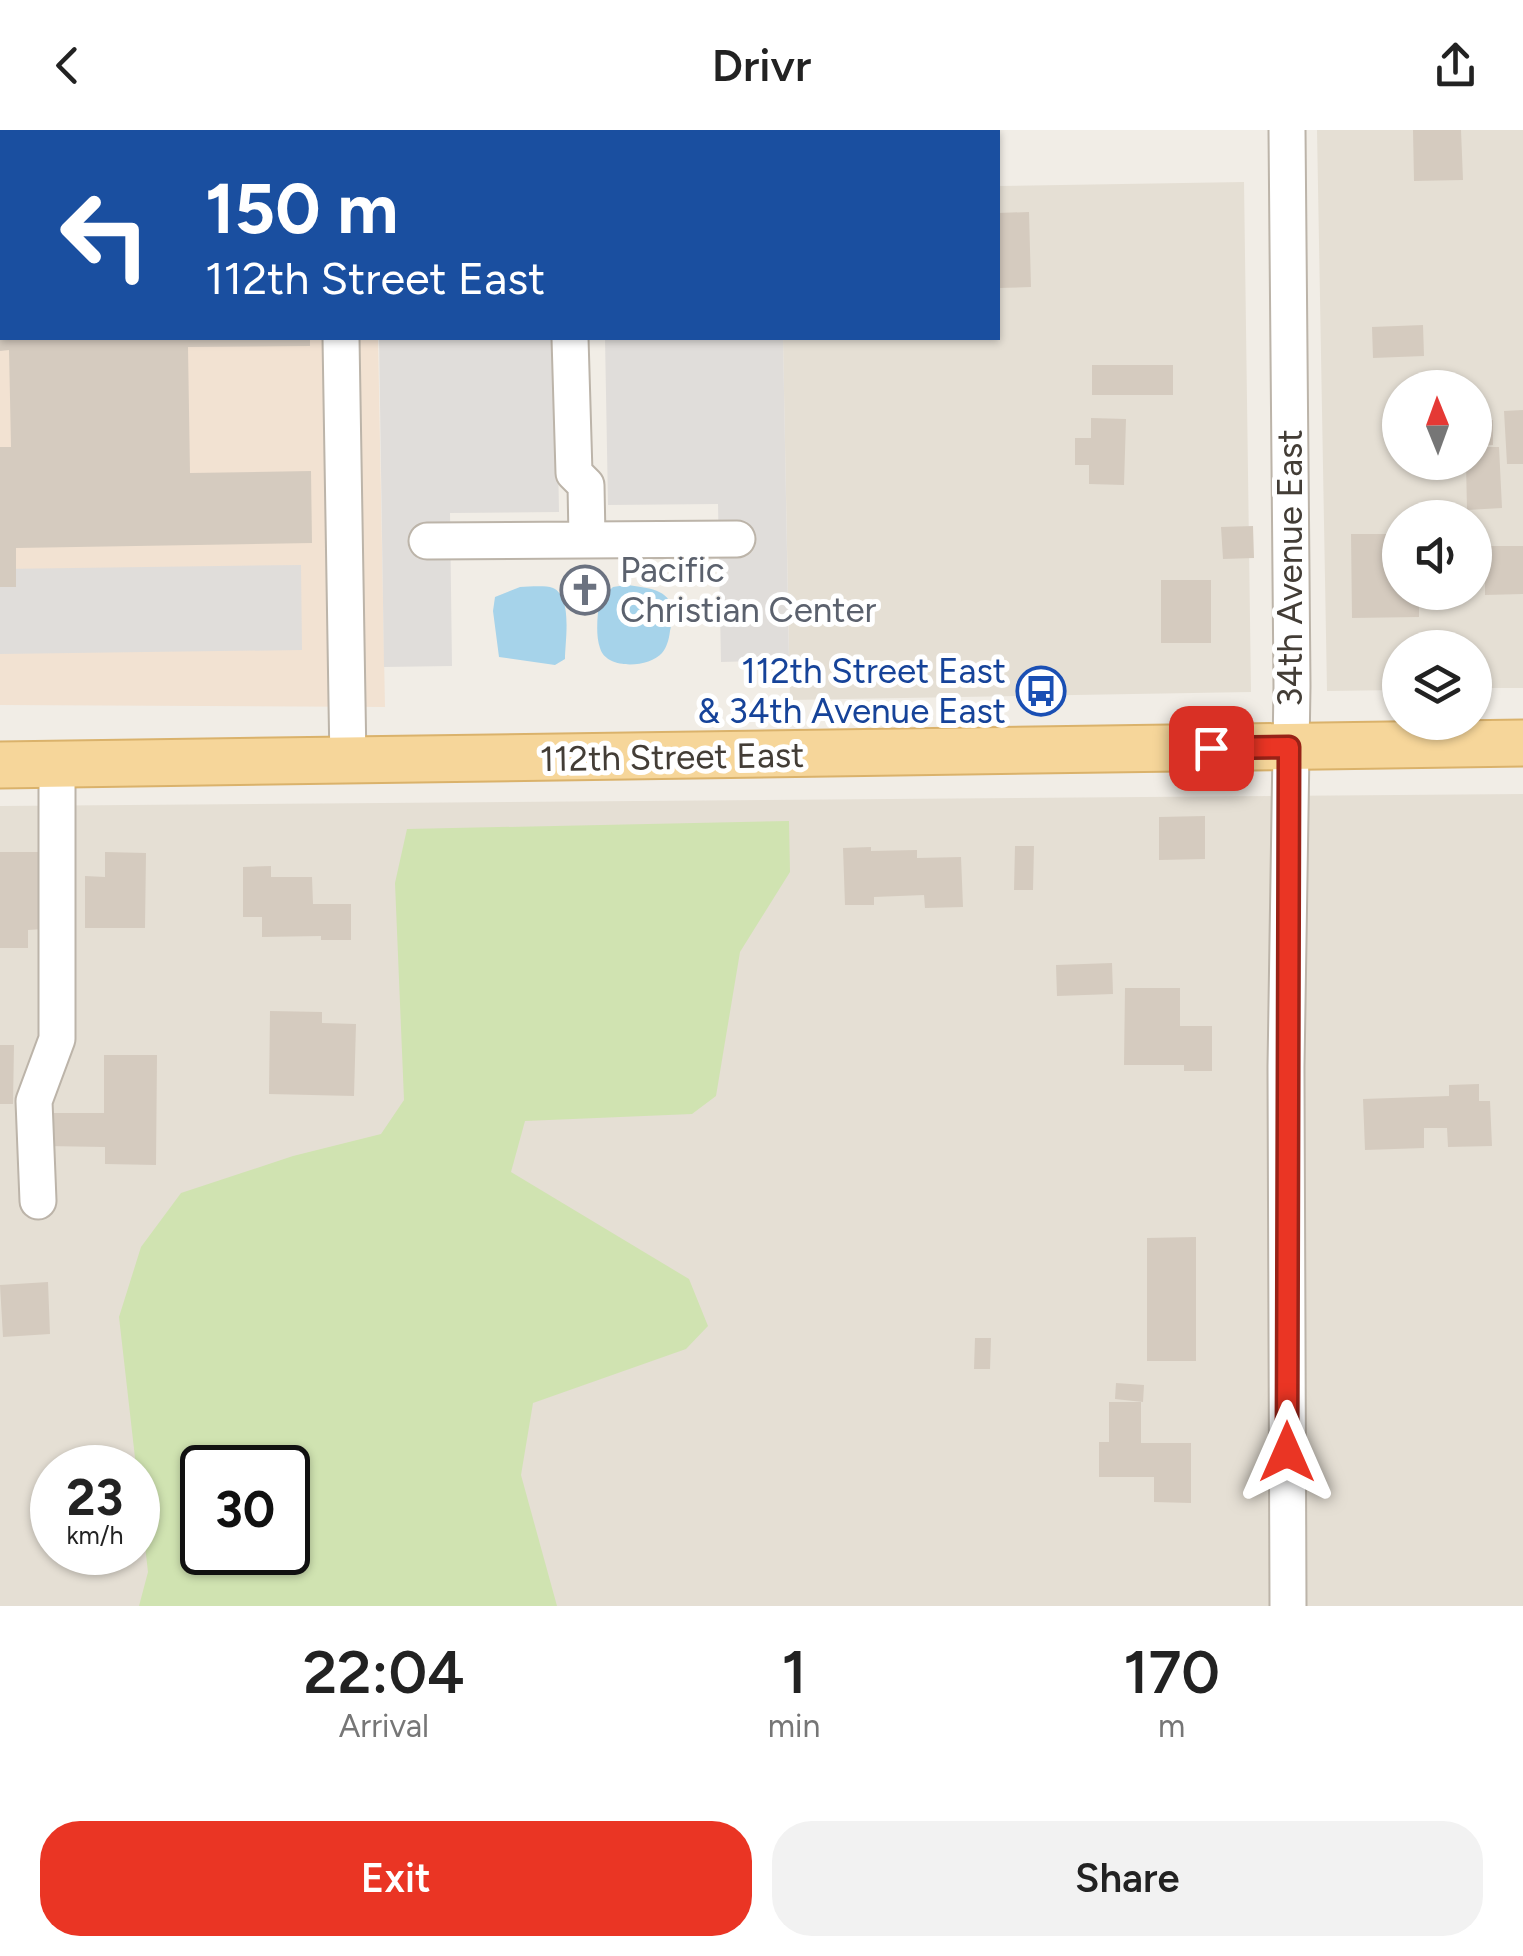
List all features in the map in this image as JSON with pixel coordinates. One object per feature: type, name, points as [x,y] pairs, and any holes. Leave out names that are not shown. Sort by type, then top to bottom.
[{"type":"main road","name":"112th Street East","points":[[0,765],[1523,743]]},
{"type":"street","name":"34th Avenue East","points":[[1287,130],[1292,686],[1286,1068],[1288,1606]]},
{"type":"street","points":[[341,340],[348,762]]},
{"type":"street","points":[[570,340],[574,473],[586,485],[588,538]]},
{"type":"street","points":[[586,485],[598,472],[594,340]]},
{"type":"street","points":[[427,542],[737,538]]},
{"type":"street","points":[[38,1201],[34,1100],[57,1039],[58,765]]},
{"type":"shaded area","points":[[1317,130],[1523,130],[1523,688],[1492,688],[1492,630],[1382,630],[1382,690],[1327,691]]},
{"type":"shaded area","points":[[1244,182],[1251,692],[790,700],[783,340],[1000,340],[1000,186]]},
{"type":"shaded area","points":[[0,340],[378,340],[385,707],[0,705]]},
{"type":"shaded area","points":[[379,340],[556,340],[559,512],[450,513],[452,666],[384,667]]},
{"type":"shaded area","points":[[605,340],[783,340],[789,660],[721,662],[718,504],[608,505]]},
{"type":"shaded area","points":[[301,565],[302,650],[0,654],[0,569]]},
{"type":"shaded area","points":[[1523,794],[1523,1606],[0,1606],[0,806]]},
{"type":"green space","points":[[789,821],[790,872],[740,952],[716,1096],[692,1114],[525,1121],[511,1172],[689,1279],[708,1326],[686,1349],[533,1403],[521,1475],[557,1606],[139,1606],[147,1575],[160,1575],[160,1445],[134,1445],[119,1317],[141,1247],[181,1193],[293,1156],[381,1134],[404,1100],[395,883],[407,829]]},
{"type":"water","points":[[626,585],[657,591],[669,600],[672,608],[664,651],[648,662],[628,664],[610,660],[598,642],[599,600],[613,587]]},
{"type":"water","points":[[520,587],[553,588],[563,600],[565,659],[555,665],[499,657],[495,597]]},
{"type":"building","points":[[1413,130],[1461,130],[1463,180],[1414,181]]},
{"type":"building","points":[[1029,212],[1031,287],[1000,288],[1000,213]]},
{"type":"building","points":[[1423,325],[1424,356],[1373,358],[1372,327]]},
{"type":"building","points":[[0,340],[310,340],[310,346],[188,347],[190,473],[311,471],[312,543],[16,548],[16,587],[0,587],[0,447],[11,447],[9,350],[0,351]]},
{"type":"building","points":[[1092,365],[1173,365],[1173,395],[1092,395]]},
{"type":"building","points":[[1523,410],[1523,464],[1507,464],[1504,411]]},
{"type":"building","points":[[1091,418],[1126,419],[1124,485],[1089,484],[1089,465],[1075,465],[1075,438],[1091,438]]},
{"type":"building","points":[[1492,447],[1499,447],[1502,508],[1492,509],[1492,500],[1467,500],[1466,480],[1492,480]]},
{"type":"building","points":[[1253,526],[1254,558],[1223,559],[1221,527]]},
{"type":"building","points":[[1351,534],[1382,534],[1382,610],[1419,610],[1419,617],[1352,618]]},
{"type":"building","points":[[1492,546],[1523,546],[1523,594],[1492,595]]},
{"type":"building","points":[[1161,580],[1211,580],[1211,643],[1161,643]]},
{"type":"building","points":[[1205,816],[1205,859],[1159,860],[1159,817]]},
{"type":"building","points":[[1015,846],[1034,846],[1033,890],[1014,890]]},
{"type":"building","points":[[871,847],[871,851],[917,850],[917,858],[961,857],[963,907],[925,908],[924,895],[874,897],[874,905],[845,905],[843,848]]},
{"type":"building","points":[[0,852],[42,852],[43,929],[28,930],[28,948],[0,948]]},
{"type":"building","points":[[105,852],[146,853],[145,928],[85,928],[85,876],[105,877]]},
{"type":"building","points":[[271,866],[271,877],[312,877],[313,904],[351,904],[351,940],[262,937],[262,917],[243,917],[243,867]]},
{"type":"building","points":[[1112,963],[1113,994],[1057,996],[1056,965]]},
{"type":"building","points":[[1125,988],[1180,988],[1180,1026],[1212,1026],[1212,1071],[1184,1071],[1184,1065],[1124,1065]]},
{"type":"building","points":[[270,1011],[322,1012],[322,1023],[356,1024],[354,1096],[269,1094]]},
{"type":"building","points":[[0,1045],[14,1045],[13,1104],[0,1104]]},
{"type":"building","points":[[104,1055],[157,1055],[156,1165],[105,1164],[105,1147],[46,1146],[47,1113],[104,1113]]},
{"type":"building","points":[[1479,1084],[1479,1101],[1490,1101],[1492,1146],[1448,1147],[1447,1128],[1424,1128],[1424,1148],[1365,1150],[1363,1099],[1449,1096],[1449,1085]]},
{"type":"building","points":[[1196,1237],[1196,1361],[1147,1361],[1147,1238]]},
{"type":"building","points":[[48,1282],[50,1334],[3,1337],[0,1285]]},
{"type":"building","points":[[975,1338],[991,1338],[990,1369],[974,1369]]},
{"type":"building","points":[[1116,1383],[1144,1385],[1143,1402],[1115,1399]]},
{"type":"building","points":[[1109,1402],[1141,1402],[1141,1443],[1191,1443],[1191,1503],[1154,1502],[1154,1477],[1099,1477],[1099,1442],[1109,1442]]},
{"type":"place","name":"Pacific Christian Center","points":[[585,590]]},
{"type":"place","name":"112th Street East & 34th Avenue East","points":[[1041,691]]},
{"type":"route","points":[[1211,748],[1289,747],[1287,1452]]}]
